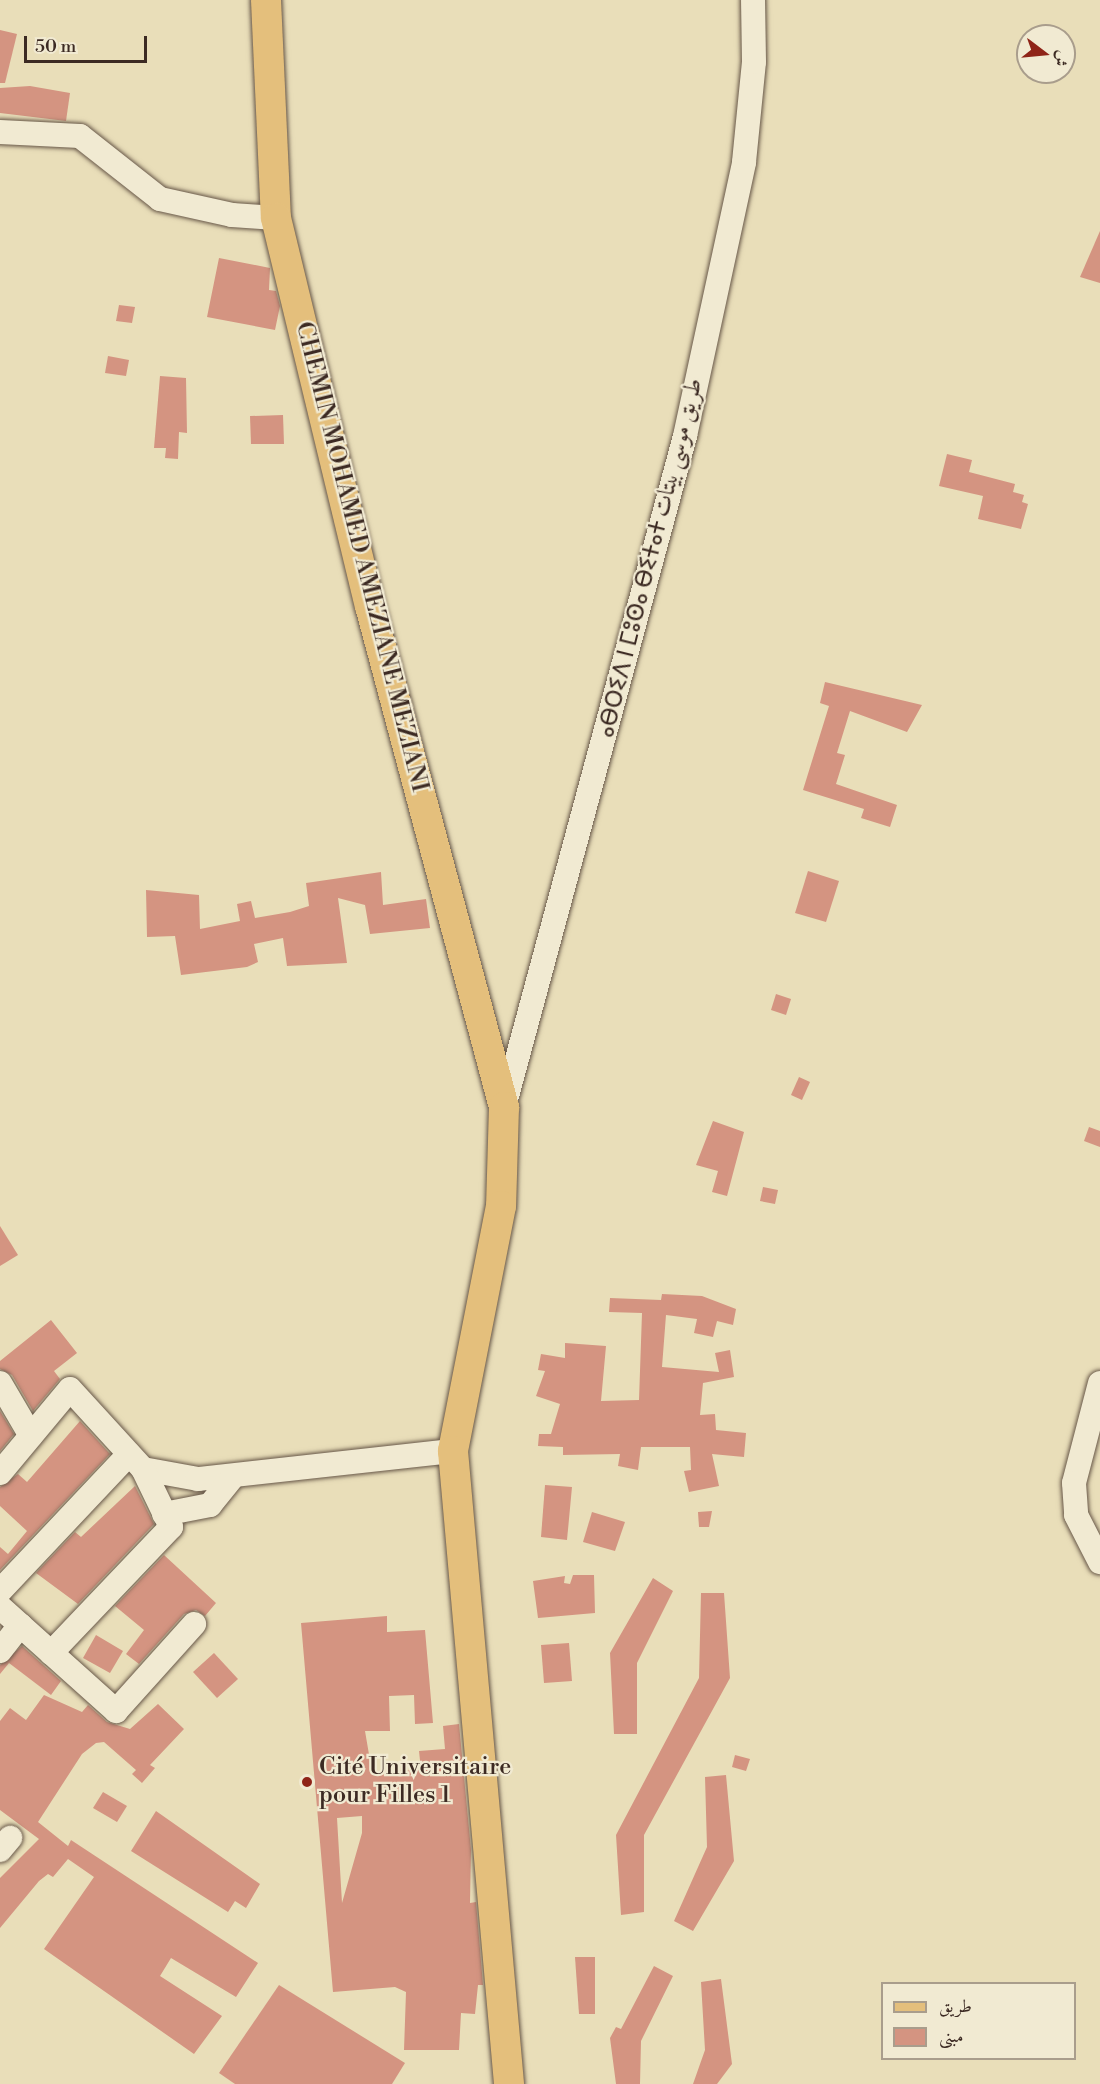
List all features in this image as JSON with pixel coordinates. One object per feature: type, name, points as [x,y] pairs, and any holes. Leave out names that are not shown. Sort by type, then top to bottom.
[{"type":"main road","name":"CHEMIN MOHAMED AMEZIANE MEZIANI","points":[[266,0],[276,218],[370,606],[504,1107],[501,1206],[453,1451],[508,2084]]},
{"type":"street","name":"ⴰⴱⵔⵉⴷ ⵏ ⵎⵓⵙⴰ ⴱⵉⵜⴰⵜ طريق موسى بيتات","points":[[504,1107],[685,436],[744,162],[754,62],[753,0]]},
{"type":"street","points":[[0,132],[80,136],[160,199],[232,215],[276,218]]},
{"type":"street","points":[[0,1383],[31,1436]]},
{"type":"street","points":[[1100,1383],[1074,1483],[1076,1515],[1100,1562]]},
{"type":"street","points":[[0,1473],[70,1389],[136,1461],[171,1527],[51,1653]]},
{"type":"street","points":[[136,1461],[198,1479],[233,1477],[453,1451]]},
{"type":"street","points":[[0,1591],[136,1461]]},
{"type":"street","points":[[165,1514],[210,1505],[233,1477]]},
{"type":"street","points":[[0,1607],[116,1711],[194,1624]]},
{"type":"street","points":[[0,1651],[20,1625]]},
{"type":"building","points":[[0,30],[17,34],[5,83],[0,83]]},
{"type":"building","points":[[30,86],[70,93],[66,121],[0,113],[0,88]]},
{"type":"building","points":[[1100,231],[1100,283],[1080,277]]},
{"type":"building","points":[[219,258],[270,268],[269,290],[276,291],[280,306],[275,330],[207,317]]},
{"type":"building","points":[[119,305],[135,307],[132,323],[116,321]]},
{"type":"building","points":[[108,356],[129,360],[126,376],[105,373]]},
{"type":"building","points":[[160,376],[186,378],[187,433],[179,432],[178,459],[165,458],[166,448],[154,448]]},
{"type":"building","points":[[283,415],[284,444],[251,444],[250,416]]},
{"type":"building","points":[[947,454],[972,460],[969,472],[1015,484],[1013,492],[1024,495],[1022,502],[1028,504],[1021,529],[978,519],[983,496],[939,486]]},
{"type":"building","points":[[825,682],[922,705],[907,732],[850,711],[837,753],[845,755],[836,784],[897,805],[890,827],[861,818],[864,809],[803,790],[829,706],[820,703]]},
{"type":"building","points":[[808,871],[839,881],[826,922],[795,913]]},
{"type":"building","points":[[381,872],[383,905],[426,899],[430,928],[370,934],[365,905],[338,898],[347,963],[287,966],[283,938],[254,944],[258,962],[247,967],[181,975],[175,936],[147,937],[146,890],[199,895],[200,929],[240,921],[237,904],[251,901],[255,918],[290,912],[309,906],[306,883]]},
{"type":"building","points":[[776,994],[791,999],[786,1015],[771,1010]]},
{"type":"building","points":[[799,1077],[810,1082],[802,1100],[791,1095]]},
{"type":"building","points":[[713,1121],[744,1132],[727,1196],[712,1192],[718,1171],[696,1165]]},
{"type":"building","points":[[1089,1127],[1100,1131],[1100,1147],[1084,1141]]},
{"type":"building","points":[[763,1187],[778,1190],[775,1204],[760,1201]]},
{"type":"building","points":[[0,1226],[18,1255],[0,1266]]},
{"type":"building","points":[[662,1294],[702,1296],[736,1309],[733,1325],[717,1321],[713,1337],[694,1333],[697,1319],[666,1315],[662,1367],[719,1372],[715,1353],[730,1350],[734,1377],[703,1383],[700,1415],[715,1414],[716,1430],[746,1433],[744,1457],[712,1454],[719,1486],[689,1492],[684,1471],[691,1470],[690,1447],[641,1447],[638,1470],[618,1466],[620,1454],[563,1455],[563,1447],[538,1446],[539,1434],[551,1434],[560,1404],[536,1396],[545,1371],[538,1370],[541,1354],[565,1358],[565,1343],[606,1346],[601,1401],[639,1400],[642,1313],[609,1312],[610,1298],[661,1300]]},
{"type":"building","points":[[51,1320],[77,1353],[54,1371],[60,1379],[33,1411],[12,1375],[0,1369],[0,1361]]},
{"type":"building","points":[[0,1411],[14,1434],[0,1451]]},
{"type":"building","points":[[80,1421],[110,1454],[0,1570],[0,1547],[8,1554],[27,1531],[0,1506],[0,1487],[18,1474],[27,1482]]},
{"type":"building","points":[[545,1485],[572,1487],[567,1540],[541,1537]]},
{"type":"building","points":[[135,1486],[154,1524],[78,1604],[36,1573],[75,1532],[81,1537]]},
{"type":"building","points":[[712,1511],[709,1527],[699,1527],[698,1512]]},
{"type":"building","points":[[592,1512],[625,1522],[615,1551],[583,1542]]},
{"type":"building","points":[[164,1555],[216,1603],[205,1616],[196,1610],[184,1614],[139,1664],[126,1654],[144,1630],[115,1606]]},
{"type":"building","points":[[573,1575],[594,1575],[595,1613],[538,1618],[533,1581],[565,1576],[564,1583],[570,1584]]},
{"type":"building","points":[[653,1578],[673,1591],[637,1663],[637,1734],[614,1734],[610,1653]]},
{"type":"building","points":[[701,1593],[724,1593],[730,1678],[644,1835],[644,1912],[621,1915],[616,1835],[699,1678]]},
{"type":"building","points":[[387,1616],[387,1632],[425,1630],[433,1723],[415,1724],[414,1695],[389,1696],[390,1731],[365,1731],[372,1772],[421,1770],[419,1751],[445,1749],[443,1726],[459,1724],[471,1850],[470,1903],[476,1902],[483,1985],[478,1985],[475,2014],[461,2013],[459,2050],[404,2050],[406,1992],[395,1987],[333,1992],[301,1623]],"holes":[[[362,1816],[362,1833],[342,1903],[337,1818]]]},
{"type":"building","points":[[96,1635],[123,1651],[110,1673],[83,1658]]},
{"type":"building","points":[[569,1643],[572,1681],[544,1683],[541,1645]]},
{"type":"building","points":[[22,1646],[61,1681],[51,1695],[9,1663],[0,1674],[0,1665]]},
{"type":"building","points":[[214,1653],[238,1679],[217,1698],[193,1672]]},
{"type":"building","points":[[44,1695],[82,1712],[88,1705],[107,1722],[130,1729],[158,1704],[184,1729],[150,1765],[155,1768],[142,1783],[132,1774],[136,1770],[104,1742],[96,1743],[82,1754],[38,1822],[68,1846],[71,1840],[258,1963],[236,1997],[171,1958],[160,1976],[222,2016],[194,2054],[44,1949],[94,1877],[68,1859],[53,1877],[48,1874],[39,1881],[0,1928],[0,1878],[39,1839],[0,1810],[0,1721],[10,1708],[26,1720]]},
{"type":"building","points":[[735,1755],[750,1759],[746,1771],[732,1767]]},
{"type":"building","points":[[726,1775],[734,1861],[693,1931],[674,1921],[707,1847],[705,1777]]},
{"type":"building","points":[[103,1792],[127,1806],[117,1822],[93,1808]]},
{"type":"building","points":[[156,1811],[260,1884],[246,1908],[235,1901],[228,1912],[131,1851]]},
{"type":"building","points":[[575,1957],[595,1957],[595,2014],[579,2014]]},
{"type":"building","points":[[654,1966],[673,1976],[641,2041],[640,2084],[616,2084],[610,2038],[616,2027],[621,2029]]},
{"type":"building","points":[[721,1979],[732,2064],[717,2084],[693,2084],[705,2050],[701,1982]]},
{"type":"building","points":[[279,1985],[405,2063],[392,2084],[235,2084],[219,2073]]},
{"type":"place","name":"Cité Universitaire pour Filles 1","points":[[307,1782]]}]
